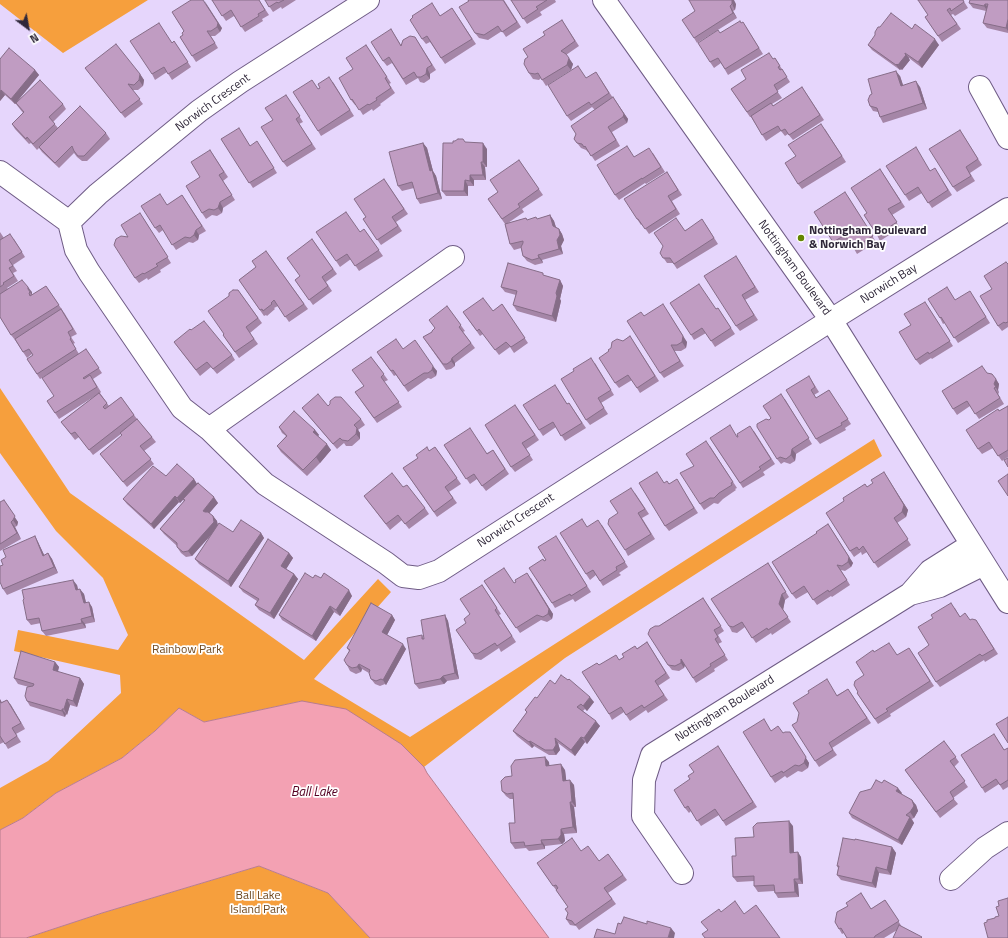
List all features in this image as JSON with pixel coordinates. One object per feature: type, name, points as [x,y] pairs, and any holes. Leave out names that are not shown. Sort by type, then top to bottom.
[{"type":"street","name":"Norwich Crescent","points":[[368,0],[240,82],[199,111],[98,194],[69,222],[76,250],[89,272],[182,408],[209,429],[265,484],[386,563],[403,576],[419,578],[439,571],[831,320]]},
{"type":"street","name":"Nottingham Boulevard","points":[[604,0],[690,124],[831,320],[1008,602]]},
{"type":"street","points":[[980,87],[1008,138]]},
{"type":"street","points":[[0,172],[69,222]]},
{"type":"street","name":"Norwich Bay","points":[[831,320],[1008,209]]},
{"type":"street","points":[[209,429],[453,256]]},
{"type":"street","name":"Nottingham Boulevard","points":[[682,873],[643,816],[644,780],[652,755],[910,594],[930,571],[971,545]]},
{"type":"street","name":"Nottingham Boulevard","points":[[910,594],[940,586],[984,564]]},
{"type":"street","points":[[951,879],[985,848],[1008,833]]},
{"type":"green space","points":[[0,0],[148,0],[63,53],[0,4]]},
{"type":"green space","name":"Rainbow Park","points":[[0,388],[70,493],[304,660],[378,579],[391,592],[314,679],[410,737],[874,439],[882,456],[565,658],[424,767],[401,744],[302,701],[204,722],[179,708],[155,731],[122,758],[56,793],[23,818],[0,830],[0,788],[48,761],[121,693],[120,675],[14,651],[18,630],[118,650],[128,635],[103,578],[56,531],[0,453]]},
{"type":"green space","name":"Ball Lake Island Park","points":[[259,866],[328,893],[370,938],[26,938],[102,913]]},
{"type":"water","name":"Ball Lake","points":[[302,701],[346,709],[401,744],[424,767],[549,938],[370,938],[328,893],[259,866],[102,913],[26,938],[0,938],[0,830],[23,818],[56,793],[122,758],[155,731],[179,708],[204,722]]},
{"type":"building","points":[[191,0],[203,0],[218,23],[217,27],[211,31],[207,31],[215,43],[192,56],[180,37],[183,35],[182,33],[184,31],[172,12]]},
{"type":"building","points":[[212,0],[259,0],[265,10],[258,14],[259,16],[241,27],[231,10],[222,16]]},
{"type":"building","points":[[265,0],[284,0],[269,7]]},
{"type":"building","points":[[468,0],[503,0],[517,22],[502,32],[498,26],[484,35],[475,33],[459,7],[469,1]]},
{"type":"building","points":[[511,0],[547,0],[536,7],[538,9],[523,19]]},
{"type":"building","points":[[689,0],[732,0],[732,4],[730,6],[733,13],[694,38],[682,20],[695,11]]},
{"type":"building","points":[[918,0],[963,0],[964,2],[951,11],[950,8],[947,10],[957,24],[938,36],[925,17],[928,15]]},
{"type":"building","points":[[970,0],[1008,0],[1008,19],[1006,28],[983,23],[988,4],[985,4],[984,6],[969,3]]},
{"type":"building","points":[[432,3],[440,16],[452,8],[472,39],[441,58],[427,36],[422,39],[410,20],[413,17],[412,16]]},
{"type":"building","points":[[891,13],[912,29],[915,24],[935,39],[918,62],[905,53],[906,55],[898,65],[896,65],[868,45],[875,35],[878,27],[880,27]]},
{"type":"building","points":[[562,20],[575,41],[561,51],[569,58],[567,65],[542,80],[538,73],[529,73],[524,64],[525,59],[528,57],[523,49],[545,35],[543,32]]},
{"type":"building","points":[[740,21],[741,23],[743,22],[759,48],[725,69],[718,58],[710,62],[698,43],[718,30],[720,33]]},
{"type":"building","points":[[159,23],[172,43],[174,41],[188,62],[168,74],[164,67],[152,74],[130,41]]},
{"type":"building","points":[[391,29],[401,46],[403,40],[410,36],[415,37],[432,65],[427,68],[426,74],[421,77],[417,77],[414,72],[403,79],[389,57],[383,61],[371,42]]},
{"type":"building","points":[[116,44],[140,74],[139,80],[134,85],[128,84],[140,99],[121,113],[85,68]]},
{"type":"building","points":[[366,45],[387,77],[385,78],[391,88],[376,98],[377,100],[359,110],[352,99],[351,100],[339,78],[353,69],[346,58]]},
{"type":"building","points":[[9,48],[35,70],[11,99],[1,90],[0,92],[0,59]]},
{"type":"building","points":[[769,53],[773,59],[775,58],[780,66],[778,67],[780,70],[782,69],[787,77],[774,85],[778,92],[747,112],[731,89],[746,79],[741,70]]},
{"type":"building","points":[[578,66],[586,78],[596,72],[609,93],[591,105],[589,102],[567,116],[548,85]]},
{"type":"building","points":[[896,71],[901,86],[916,81],[923,103],[880,117],[877,108],[870,106],[868,100],[872,94],[868,79]]},
{"type":"building","points":[[329,77],[350,110],[318,131],[293,92],[312,80],[318,89],[320,88],[318,84]]},
{"type":"building","points":[[40,80],[63,104],[49,117],[55,124],[33,144],[27,137],[26,139],[12,124],[24,112],[16,103]]},
{"type":"building","points":[[802,87],[820,115],[789,135],[785,129],[781,131],[778,126],[762,135],[751,116],[771,103],[773,106]]},
{"type":"building","points":[[286,95],[300,116],[296,119],[312,144],[283,162],[261,127],[273,120],[265,108]]},
{"type":"building","points":[[613,97],[624,114],[623,117],[608,127],[616,140],[591,156],[585,146],[584,147],[582,144],[577,143],[574,139],[576,134],[571,126]]},
{"type":"building","points":[[80,106],[106,133],[84,156],[78,156],[72,146],[55,163],[39,147]]},
{"type":"building","points":[[821,124],[842,156],[798,184],[785,163],[796,156],[788,145]]},
{"type":"building","points":[[239,128],[250,146],[257,141],[274,168],[249,183],[221,139]]},
{"type":"building","points":[[960,130],[978,159],[966,167],[971,176],[953,187],[929,149]]},
{"type":"building","points":[[463,139],[465,142],[483,143],[483,162],[481,162],[483,175],[470,175],[470,181],[465,180],[464,191],[442,191],[443,143],[453,143],[453,141]]},
{"type":"building","points":[[423,143],[430,171],[432,170],[438,193],[417,199],[412,182],[398,186],[389,152]]},
{"type":"building","points":[[627,146],[634,157],[649,148],[661,167],[615,195],[597,165]]},
{"type":"building","points":[[916,147],[930,171],[935,168],[948,190],[928,203],[918,187],[905,195],[886,166]]},
{"type":"building","points":[[210,150],[224,172],[219,175],[232,195],[220,202],[218,208],[214,210],[209,209],[202,213],[186,186],[200,177],[191,162]]},
{"type":"building","points":[[519,160],[539,189],[518,204],[520,207],[502,219],[488,199],[498,192],[490,180]]},
{"type":"building","points":[[880,169],[901,202],[888,209],[897,222],[877,235],[864,215],[867,213],[851,188]]},
{"type":"building","points":[[667,172],[678,190],[668,196],[676,209],[645,229],[624,199]]},
{"type":"building","points":[[384,179],[404,209],[392,217],[398,226],[377,240],[363,219],[366,217],[354,199]]},
{"type":"building","points":[[845,192],[873,236],[853,248],[845,235],[833,242],[814,212]]},
{"type":"building","points":[[160,194],[167,205],[182,195],[202,226],[196,230],[194,235],[190,238],[185,237],[172,245],[160,225],[155,228],[141,206]]},
{"type":"building","points":[[346,212],[360,232],[364,229],[379,250],[355,266],[347,254],[336,261],[316,232]]},
{"type":"building","points":[[140,213],[168,257],[156,264],[158,266],[135,278],[114,245],[116,239],[121,236],[128,237],[121,225]]},
{"type":"building","points":[[550,215],[553,226],[559,229],[560,235],[557,240],[559,249],[538,255],[539,258],[532,260],[523,256],[521,247],[523,241],[510,244],[505,224],[526,218],[527,220],[536,217],[537,219]]},
{"type":"building","points":[[676,218],[685,231],[702,219],[714,238],[674,264],[670,258],[663,258],[660,253],[663,246],[654,233]]},
{"type":"building","points":[[10,234],[22,252],[9,260],[13,266],[9,268],[14,276],[3,283],[4,284],[0,287],[0,240]]},
{"type":"building","points":[[312,239],[333,269],[322,277],[328,286],[309,300],[295,280],[300,276],[287,258]]},
{"type":"building","points":[[266,251],[304,304],[285,317],[274,300],[271,303],[272,304],[263,311],[262,309],[260,310],[239,280],[256,267],[252,261]]},
{"type":"building","points":[[736,256],[755,287],[742,295],[754,315],[736,326],[704,276]]},
{"type":"building","points":[[1006,262],[1008,264],[1008,322],[1004,322],[998,326],[980,296],[992,289],[984,276]]},
{"type":"building","points":[[508,263],[543,273],[543,275],[560,280],[552,316],[513,305],[517,291],[501,287]]},
{"type":"building","points":[[22,280],[28,287],[30,296],[46,286],[59,305],[11,335],[0,317],[0,294]]},
{"type":"building","points":[[699,284],[716,309],[718,308],[731,328],[711,341],[702,328],[691,335],[670,303]]},
{"type":"building","points":[[947,287],[955,300],[970,291],[986,317],[954,338],[928,299]]},
{"type":"building","points":[[233,290],[238,290],[258,318],[246,327],[254,339],[235,352],[208,311],[229,296],[229,293]]},
{"type":"building","points":[[483,298],[493,311],[502,304],[525,338],[511,347],[506,342],[495,350],[479,329],[477,331],[463,312]]},
{"type":"building","points":[[925,302],[950,341],[916,360],[899,332],[911,325],[904,314]]},
{"type":"building","points":[[663,304],[683,336],[682,342],[677,345],[671,345],[680,361],[660,373],[627,321],[641,312],[644,316]]},
{"type":"building","points":[[447,306],[461,325],[459,327],[471,343],[452,358],[447,364],[443,364],[423,337],[432,332],[435,328],[429,320]]},
{"type":"building","points":[[61,309],[73,329],[68,332],[76,349],[37,374],[27,359],[33,355],[29,349],[23,352],[15,339]]},
{"type":"building","points":[[204,321],[232,355],[213,369],[207,362],[196,370],[174,342],[190,329],[191,330]]},
{"type":"building","points":[[630,336],[655,376],[637,388],[628,375],[615,383],[599,358],[609,351],[608,350],[611,348],[612,342],[617,339],[623,341]]},
{"type":"building","points":[[396,339],[403,349],[415,340],[433,366],[432,370],[428,373],[424,373],[404,386],[393,370],[391,371],[377,352]]},
{"type":"building","points":[[86,349],[99,368],[83,378],[84,379],[90,375],[97,387],[55,413],[47,401],[54,396],[42,378]]},
{"type":"building","points":[[371,357],[384,374],[381,377],[399,402],[374,418],[355,392],[364,386],[352,370]]},
{"type":"building","points":[[591,358],[611,390],[598,398],[604,408],[586,420],[561,379],[574,371],[573,369]]},
{"type":"building","points":[[982,366],[987,373],[992,374],[996,379],[994,384],[996,387],[994,388],[1000,398],[975,414],[967,401],[953,409],[942,391]]},
{"type":"building","points":[[809,376],[815,387],[811,390],[816,398],[829,390],[848,419],[841,423],[842,425],[816,439],[786,390]]},
{"type":"building","points":[[555,385],[567,404],[569,403],[582,423],[561,436],[553,422],[539,430],[523,405]]},
{"type":"building","points":[[99,393],[107,403],[103,407],[105,409],[121,397],[134,415],[89,450],[75,432],[71,434],[61,422]]},
{"type":"building","points":[[318,394],[328,406],[330,401],[335,397],[341,397],[361,419],[354,425],[357,428],[356,434],[348,441],[340,438],[333,444],[302,408]]},
{"type":"building","points":[[781,394],[809,438],[792,449],[791,455],[786,459],[780,457],[777,459],[757,427],[757,424],[771,418],[763,406]]},
{"type":"building","points":[[515,405],[535,435],[522,443],[530,455],[511,467],[485,425]]},
{"type":"building","points":[[1008,406],[1008,450],[998,456],[989,442],[978,449],[966,430],[998,409],[999,411]]},
{"type":"building","points":[[294,411],[315,430],[313,432],[327,444],[303,470],[277,446],[287,436],[279,427]]},
{"type":"building","points":[[137,419],[152,437],[140,446],[151,459],[123,482],[100,454],[122,435],[120,433]]},
{"type":"building","points":[[730,425],[737,437],[737,434],[750,426],[771,459],[759,467],[761,469],[740,483],[710,438]]},
{"type":"building","points":[[470,428],[487,454],[493,450],[505,469],[482,486],[474,474],[466,479],[444,445]]},
{"type":"building","points":[[706,441],[733,482],[731,483],[732,485],[714,498],[710,498],[700,504],[680,473],[694,466],[686,454]]},
{"type":"building","points":[[427,447],[429,451],[435,447],[457,478],[445,487],[453,498],[434,512],[403,468],[418,458],[416,455]]},
{"type":"building","points":[[1008,458],[1008,467],[1004,460]]},
{"type":"building","points":[[177,464],[194,479],[177,498],[175,496],[151,524],[123,499],[153,466],[166,476]]},
{"type":"building","points":[[657,472],[664,483],[667,481],[669,484],[677,479],[694,508],[665,526],[639,483]]},
{"type":"building","points":[[884,472],[904,505],[902,512],[894,518],[908,539],[874,563],[863,546],[859,550],[857,547],[850,551],[826,513],[844,501],[843,498],[865,484],[867,487],[873,483],[871,480]]},
{"type":"building","points":[[392,473],[403,487],[407,485],[425,508],[405,524],[398,515],[386,524],[364,496]]},
{"type":"building","points":[[1008,474],[1008,496],[998,481]]},
{"type":"building","points":[[198,483],[214,497],[203,511],[208,512],[213,516],[214,522],[188,551],[183,552],[177,547],[177,543],[160,529],[185,500],[183,499]]},
{"type":"building","points":[[631,488],[645,509],[638,513],[651,534],[625,550],[608,524],[609,519],[618,513],[610,501]]},
{"type":"building","points":[[4,500],[15,516],[11,522],[17,533],[0,544],[0,502]]},
{"type":"building","points":[[582,519],[587,527],[598,520],[625,562],[616,567],[617,570],[600,581],[593,570],[586,574],[560,533]]},
{"type":"building","points":[[241,520],[261,533],[228,581],[195,559],[219,523],[233,532]]},
{"type":"building","points":[[828,524],[849,557],[848,562],[842,566],[837,565],[847,580],[829,592],[828,590],[813,600],[804,586],[792,594],[772,562],[817,533],[816,532]]},
{"type":"building","points":[[35,536],[43,556],[48,553],[54,567],[3,589],[0,582],[0,566],[3,565],[1,560],[6,557],[3,550]]},
{"type":"building","points":[[556,536],[587,586],[571,596],[570,594],[552,603],[529,568],[543,559],[544,561],[546,560],[538,547]]},
{"type":"building","points":[[268,539],[289,553],[281,566],[294,574],[270,613],[255,605],[259,599],[239,587]]},
{"type":"building","points":[[768,563],[786,592],[782,594],[779,604],[788,617],[752,638],[742,622],[733,627],[729,626],[711,599]]},
{"type":"building","points":[[504,568],[514,583],[516,582],[515,580],[527,573],[549,609],[548,614],[543,617],[537,615],[516,628],[484,581]]},
{"type":"building","points":[[305,573],[313,578],[315,575],[321,578],[324,573],[349,590],[336,610],[330,606],[312,636],[279,615]]},
{"type":"building","points":[[73,580],[76,590],[80,589],[84,603],[89,602],[92,616],[81,619],[82,623],[42,631],[39,618],[27,620],[22,590]]},
{"type":"building","points":[[482,585],[497,608],[495,610],[512,636],[497,646],[495,643],[477,654],[472,653],[456,630],[466,623],[464,619],[470,614],[460,599]]},
{"type":"building","points":[[703,598],[721,626],[714,630],[718,637],[715,639],[725,655],[710,664],[711,666],[693,678],[681,659],[681,663],[675,666],[668,665],[648,634],[650,629],[655,626],[659,626]]},
{"type":"building","points":[[371,603],[392,615],[382,632],[403,644],[383,680],[381,679],[376,681],[371,679],[369,673],[370,670],[359,664],[357,667],[352,668],[347,665],[344,660],[350,650],[347,648]]},
{"type":"building","points":[[951,603],[960,617],[965,613],[970,620],[976,620],[994,649],[982,656],[980,654],[936,682],[918,653],[929,645],[918,627],[933,618],[931,615]]},
{"type":"building","points":[[445,615],[455,673],[443,676],[440,679],[415,684],[407,638],[422,635],[422,639],[424,639],[421,620]]},
{"type":"building","points":[[647,642],[666,673],[655,681],[664,695],[644,708],[642,705],[626,715],[621,707],[609,714],[582,672],[597,663],[599,665],[616,655],[619,660],[624,657],[622,654],[635,646],[637,649]]},
{"type":"building","points":[[889,643],[897,655],[909,648],[930,681],[886,709],[888,711],[875,719],[857,693],[858,692],[854,685],[855,681],[864,675],[856,662],[873,650],[874,652]]},
{"type":"building","points":[[21,651],[55,662],[53,670],[80,678],[73,701],[67,699],[62,711],[27,701],[25,696],[27,687],[33,686],[34,684],[14,678]]},
{"type":"building","points":[[561,675],[568,680],[569,679],[590,697],[583,706],[581,704],[577,707],[596,721],[584,738],[581,737],[571,750],[555,738],[556,745],[553,750],[545,750],[530,741],[529,742],[513,731],[527,712],[525,710],[535,697],[537,698],[550,680],[555,684]]},
{"type":"building","points":[[827,679],[837,696],[848,689],[867,718],[829,743],[833,750],[815,761],[792,725],[797,722],[799,713],[793,703]]},
{"type":"building","points":[[0,700],[1,703],[7,700],[21,723],[12,728],[17,736],[5,744],[0,736]]},
{"type":"building","points":[[1008,717],[1008,743],[996,724]]},
{"type":"building","points":[[764,719],[771,731],[778,726],[783,733],[790,732],[806,757],[804,763],[799,766],[795,765],[783,773],[782,771],[771,777],[743,732]]},
{"type":"building","points":[[994,734],[1004,750],[1008,748],[1008,780],[1000,785],[996,779],[982,788],[961,755]]},
{"type":"building","points":[[944,741],[956,757],[950,761],[965,781],[950,792],[954,799],[936,812],[905,770]]},
{"type":"building","points":[[718,746],[753,802],[723,821],[715,809],[697,821],[688,806],[685,808],[674,790],[690,779],[688,776],[694,772],[689,765]]},
{"type":"building","points":[[545,757],[546,766],[561,764],[563,781],[570,780],[572,802],[570,802],[573,827],[561,829],[561,835],[558,839],[541,840],[542,844],[525,846],[524,842],[511,843],[509,823],[515,823],[513,793],[507,794],[502,791],[501,781],[505,777],[512,776],[511,766],[515,760]]},
{"type":"building","points":[[876,780],[882,783],[884,780],[898,788],[896,791],[912,800],[914,806],[906,815],[910,817],[898,840],[849,813],[860,792],[871,789]]},
{"type":"building","points":[[789,821],[790,853],[798,852],[799,879],[794,879],[795,892],[775,893],[774,885],[754,886],[754,876],[733,877],[732,856],[736,856],[735,838],[754,837],[753,827],[757,823]]},
{"type":"building","points":[[572,838],[581,851],[588,846],[599,861],[608,854],[623,875],[604,888],[612,899],[575,925],[572,921],[566,919],[568,913],[565,909],[568,907],[556,890],[558,888],[556,885],[553,886],[537,863]]},
{"type":"building","points":[[843,838],[892,847],[887,870],[876,867],[872,883],[837,875],[839,866],[837,866]]},
{"type":"building","points":[[861,893],[871,909],[885,900],[899,921],[874,938],[847,938],[835,922],[837,912],[848,906],[846,903]]},
{"type":"building","points":[[1008,898],[1008,938],[988,938],[984,923],[987,922],[987,920],[999,916],[996,907],[999,906],[998,901]]},
{"type":"building","points":[[735,901],[744,914],[756,905],[780,938],[705,938],[702,934],[708,930],[701,922],[719,909],[721,912]]},
{"type":"building","points":[[624,917],[647,924],[647,921],[671,928],[668,938],[594,938],[597,929],[615,934],[618,923],[621,924]]},
{"type":"building","points":[[899,925],[922,937],[893,938]]},
{"type":"place","name":"Nottingham Boulevard & Norwich Bay","points":[[801,238]]}]
